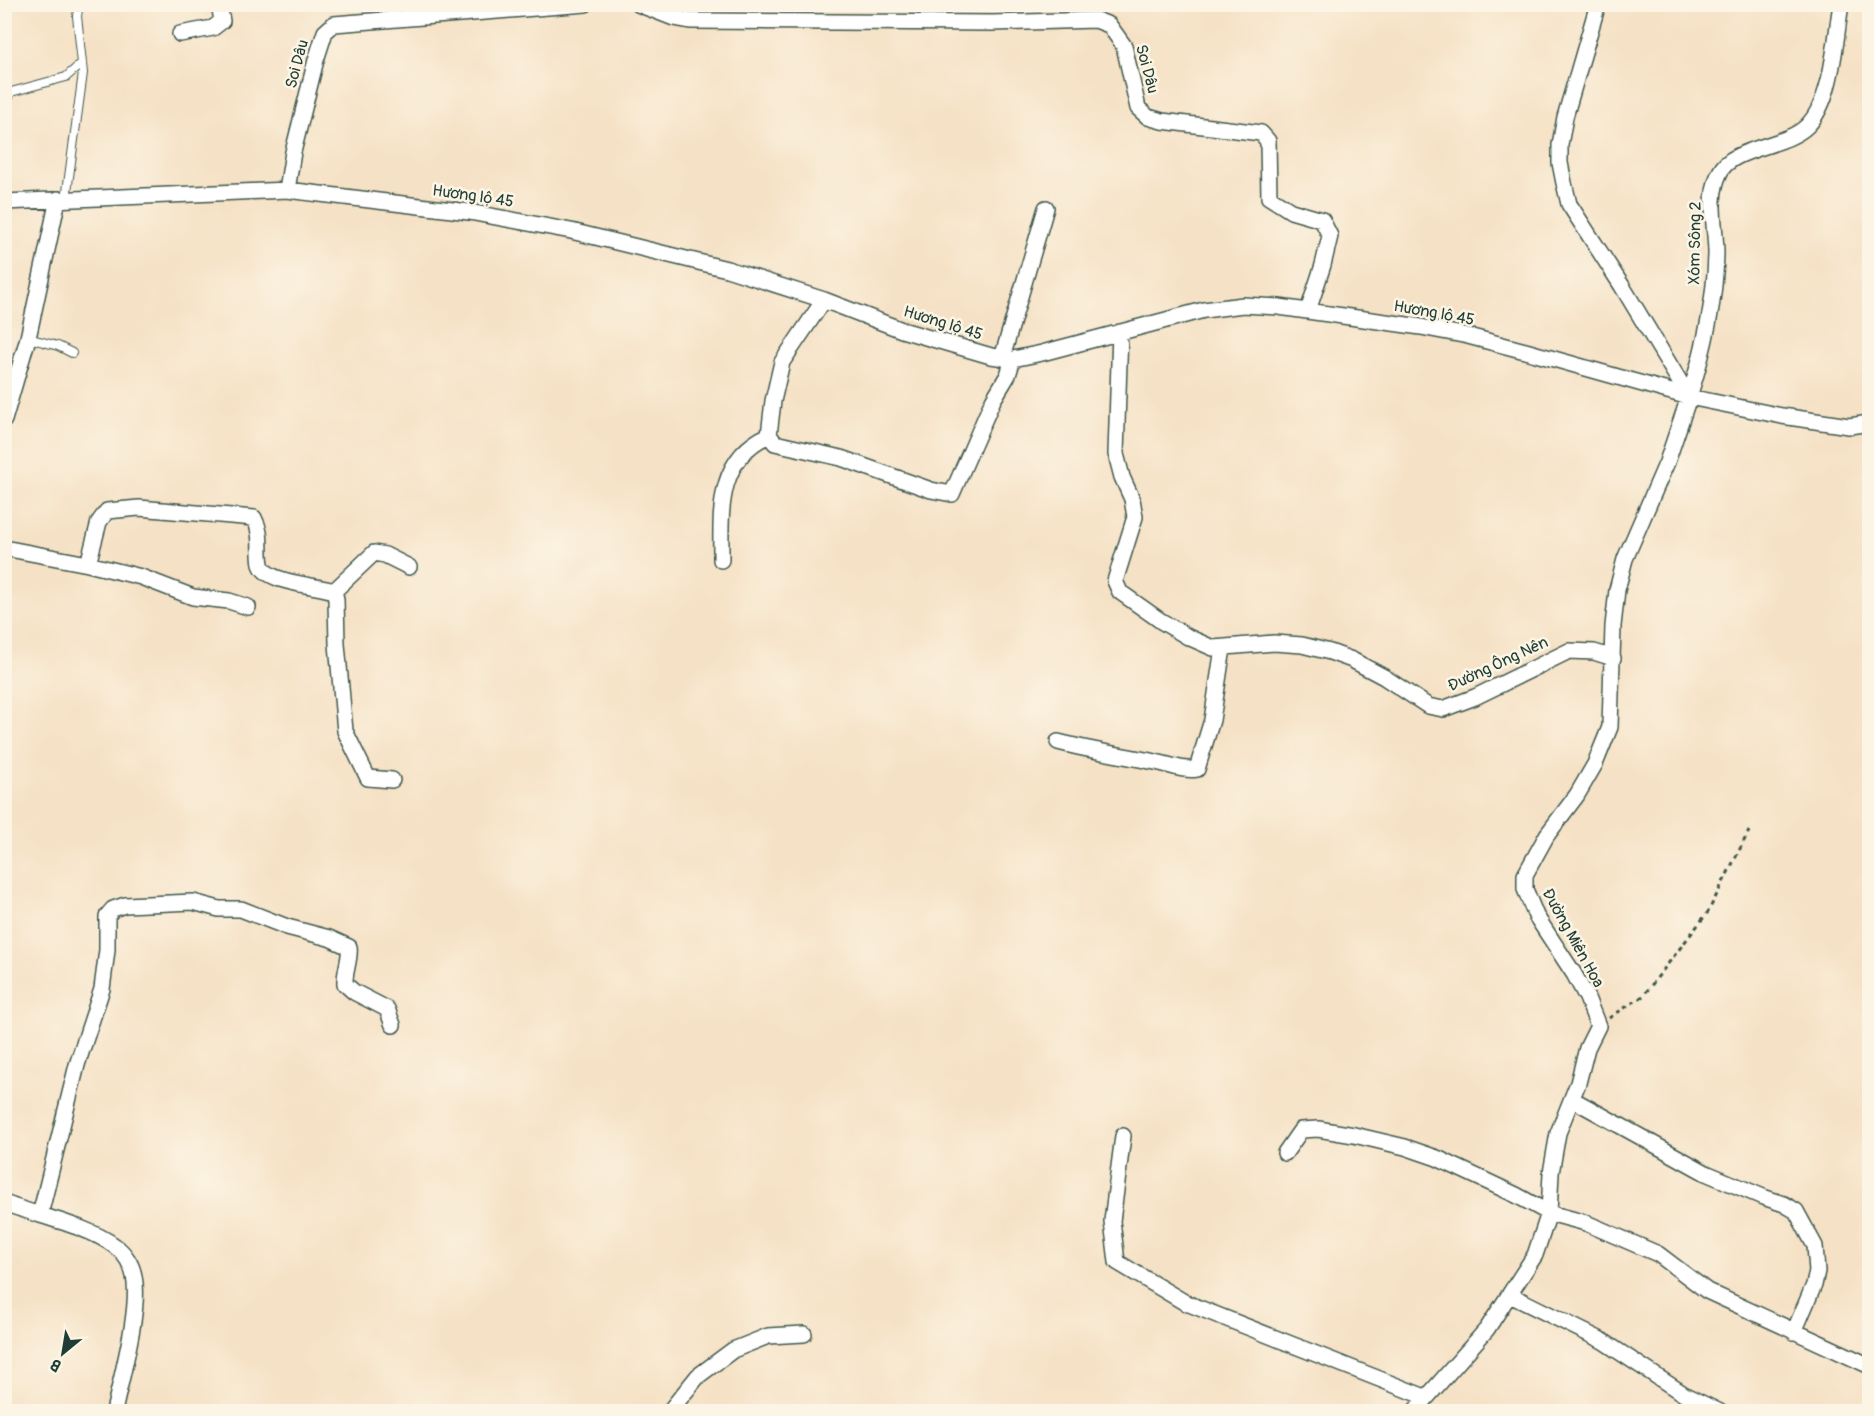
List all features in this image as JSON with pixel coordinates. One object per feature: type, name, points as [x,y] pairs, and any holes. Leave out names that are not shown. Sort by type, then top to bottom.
[{"type":"street","points":[[180,34],[213,27],[222,21],[219,4]]},
{"type":"street","name":"Soi Dâu","points":[[287,190],[293,152],[316,60],[325,32],[334,24],[586,4]]},
{"type":"street","name":"Soi Dâu","points":[[638,4],[674,18],[690,21],[981,23],[1076,19],[1096,20],[1109,25],[1124,46],[1138,108],[1148,117],[1161,121],[1261,133],[1268,141],[1269,197],[1291,211],[1322,220],[1330,236],[1308,311]]},
{"type":"street","points":[[1598,4],[1565,117],[1560,145],[1560,163],[1564,183],[1569,204],[1689,397]]},
{"type":"street","name":"Xóm Sông 2","points":[[1613,658],[1613,626],[1617,590],[1625,559],[1667,462],[1689,397],[1711,308],[1716,254],[1712,200],[1720,172],[1730,160],[1779,141],[1806,127],[1813,118],[1819,109],[1828,83],[1841,4]]},
{"type":"street","name":"Hương lộ 45","points":[[4,202],[287,190],[470,212],[571,231],[727,269],[824,300],[902,330],[1008,358],[1120,333],[1184,315],[1255,306],[1421,327],[1468,336],[1689,397],[1782,416],[1849,426],[1869,423]]},
{"type":"street","points":[[4,420],[28,338],[62,199]]},
{"type":"street","points":[[824,300],[782,362],[773,401],[769,435],[775,442],[841,458],[931,490],[952,494],[993,400],[1008,375],[1008,358],[1046,208]]},
{"type":"street","name":"Đường Ông Nên","points":[[1120,333],[1116,454],[1122,477],[1132,499],[1135,516],[1115,581],[1120,592],[1161,621],[1213,648],[1274,643],[1302,645],[1330,652],[1384,676],[1428,706],[1443,709],[1475,698],[1569,651],[1594,652],[1613,658]]},
{"type":"street","points":[[720,560],[725,486],[737,461],[756,441],[769,435]]},
{"type":"street","points":[[88,564],[99,522],[106,511],[139,508],[254,518],[261,537],[261,567],[267,574],[282,581],[321,586],[334,591]]},
{"type":"street","points":[[4,548],[141,577],[193,597],[248,606]]},
{"type":"street","points":[[334,591],[374,553],[385,555],[409,567]]},
{"type":"street","points":[[334,591],[345,731],[368,777],[392,780]]},
{"type":"street","points":[[1058,742],[1188,770],[1197,769],[1212,720],[1223,648]]},
{"type":"street","name":"Đường Miên Hoa","points":[[1598,1026],[1574,974],[1536,916],[1525,888],[1525,875],[1547,835],[1577,795],[1595,764],[1610,727],[1613,658]]},
{"type":"street","points":[[40,1215],[77,1065],[102,989],[107,950],[107,916],[113,909],[133,904],[193,902],[219,909],[241,909],[287,927],[340,943],[349,947],[350,952],[345,984],[354,992],[387,1009],[393,1024]]},
{"type":"street","points":[[1414,1412],[1487,1329],[1535,1255],[1549,1214],[1551,1173],[1558,1133],[1578,1083],[1587,1048],[1598,1026]]},
{"type":"street","points":[[1572,1099],[1707,1173],[1796,1211],[1815,1246],[1817,1271],[1814,1285],[1794,1332]]},
{"type":"street","points":[[1285,1153],[1301,1130],[1318,1129],[1405,1147],[1477,1176],[1549,1214],[1587,1222],[1658,1254],[1707,1291],[1869,1366]]},
{"type":"street","points":[[1124,1136],[1112,1221],[1117,1262],[1184,1302],[1425,1397]]},
{"type":"street","points":[[4,1203],[89,1233],[115,1246],[129,1260],[134,1277],[136,1300],[114,1412]]},
{"type":"street","points":[[1510,1295],[1603,1341],[1685,1395],[1720,1412]]},
{"type":"street","points":[[669,1412],[698,1376],[733,1350],[768,1336],[804,1334]]},
{"type":"lane","points":[[62,199],[83,73],[77,16],[79,4]]},
{"type":"lane","points":[[4,110],[11,92],[66,77],[82,63]]},
{"type":"lane","points":[[28,338],[58,346],[72,353]]},
{"type":"path","points":[[1598,1026],[1643,996],[1694,931],[1708,912],[1749,831]]}]
